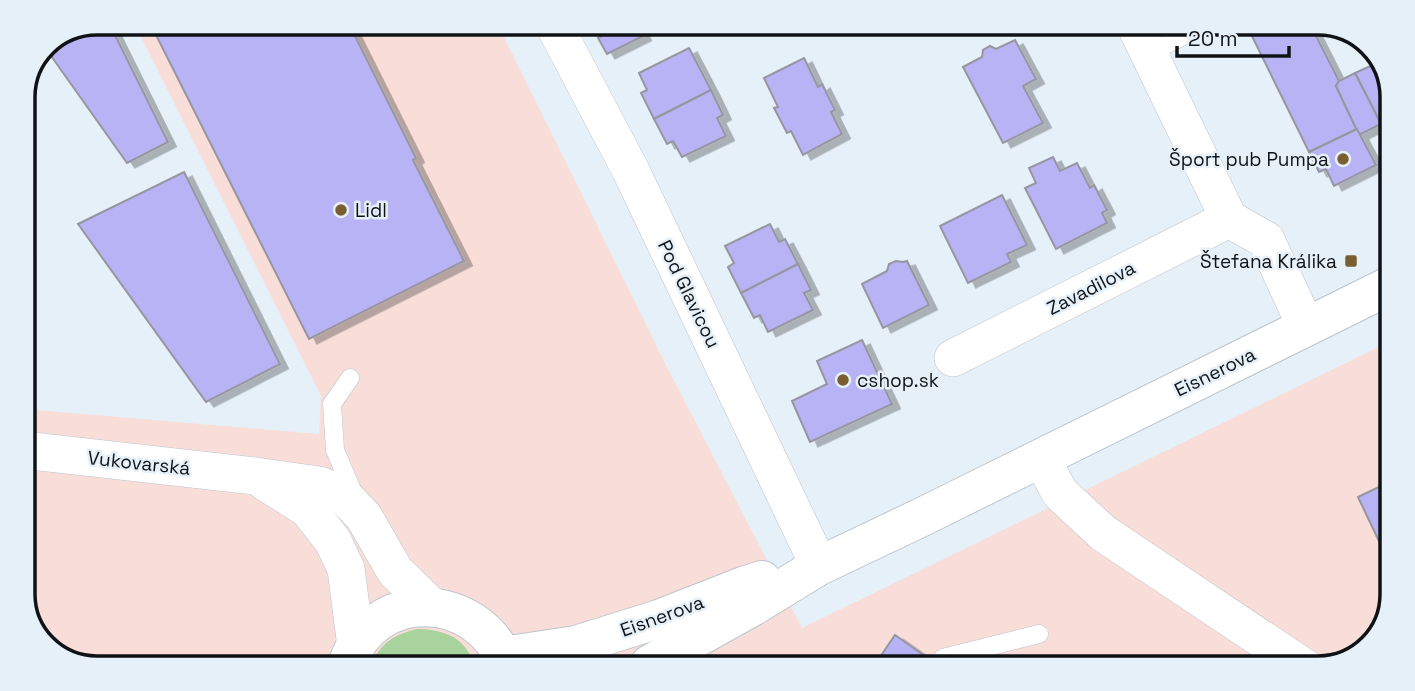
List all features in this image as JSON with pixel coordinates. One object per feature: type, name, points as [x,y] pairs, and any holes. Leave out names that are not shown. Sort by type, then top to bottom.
[{"type":"street","name":"Pod Glavicou","points":[[559,35],[631,171],[819,566]]},
{"type":"street","points":[[1143,41],[1229,219],[1266,240],[1306,327]]},
{"type":"street","name":"Zavadilova","points":[[953,358],[1229,219]]},
{"type":"street","name":"Eisnerova","points":[[664,656],[819,566],[1380,291]]},
{"type":"street","name":"Vukovarská","points":[[35,451],[255,476],[319,485],[342,494],[363,517],[395,571],[432,607]]},
{"type":"street","points":[[1041,458],[1060,492],[1104,533],[1287,656]]},
{"type":"street","name":"Vukovarská","points":[[255,476],[308,509],[333,541],[346,569],[352,654]]},
{"type":"street","name":"Eisnerova","points":[[524,656],[576,645],[659,619],[746,584],[819,566]]},
{"type":"street","name":"Eisnerova","points":[[352,654],[373,627],[391,615],[410,609],[432,607],[455,611],[475,622],[492,637],[503,656]]},
{"type":"lane","points":[[1143,41],[1170,35]]},
{"type":"lane","points":[[350,378],[332,404],[335,450],[363,517]]},
{"type":"lane","points":[[951,656],[1039,634]]},
{"type":"shaded area","points":[[140,35],[503,35],[667,367],[802,628],[1380,346],[1378,610],[1367,632],[1356,643],[1334,654],[1318,656],[97,656],[70,650],[50,635],[38,614],[35,598],[35,410],[319,434],[321,396]]},
{"type":"green space","points":[[417,629],[444,633],[458,641],[471,656],[376,656],[390,640]]},
{"type":"building","points":[[115,35],[168,142],[127,163],[51,56],[77,38]]},
{"type":"building","name":"Lidl","points":[[156,35],[354,35],[464,261],[309,339]]},
{"type":"building","points":[[604,35],[643,36],[607,54],[598,38]]},
{"type":"building","points":[[1251,35],[1316,35],[1339,81],[1336,86],[1357,129],[1309,152]]},
{"type":"building","points":[[1015,40],[1036,79],[1023,86],[1043,123],[1003,143],[963,67],[982,57],[983,50],[990,46],[996,49]]},
{"type":"building","points":[[689,48],[711,90],[654,119],[641,93],[647,90],[639,73]]},
{"type":"building","points":[[804,58],[818,87],[822,84],[835,110],[831,112],[842,134],[803,155],[791,131],[787,133],[774,108],[778,107],[764,78]]},
{"type":"building","points":[[1371,65],[1374,70],[1380,93],[1380,122],[1355,73]]},
{"type":"building","points":[[1355,73],[1380,124],[1359,135],[1336,86],[1339,81]]},
{"type":"building","points":[[711,90],[723,115],[717,118],[726,136],[682,157],[673,141],[667,144],[654,119]]},
{"type":"building","name":"Šport pub Pumpa","points":[[1357,129],[1376,165],[1334,186],[1326,169],[1319,172],[1309,152]]},
{"type":"building","points":[[1053,157],[1060,171],[1077,163],[1090,188],[1094,185],[1107,210],[1102,213],[1107,223],[1056,249],[1025,188],[1036,183],[1029,168]]},
{"type":"building","points":[[184,172],[280,364],[206,402],[78,224]]},
{"type":"building","points":[[1002,195],[1027,245],[1007,254],[1011,262],[968,283],[940,226]]},
{"type":"building","points":[[770,224],[779,242],[785,239],[798,264],[741,293],[728,267],[734,263],[725,246]]},
{"type":"building","points":[[907,261],[929,305],[883,328],[862,284],[887,271],[889,264]]},
{"type":"building","points":[[798,264],[811,290],[804,293],[813,310],[768,332],[760,315],[754,318],[741,293]]},
{"type":"building","points":[[862,340],[892,404],[810,442],[792,401],[827,384],[817,361]]},
{"type":"building","points":[[1380,486],[1380,543],[1358,497]]},
{"type":"building","points":[[895,635],[925,656],[881,656]]},
{"type":"place","name":"Šport pub Pumpa","points":[[1343,159]]},
{"type":"place","name":"Lidl","points":[[341,210]]},
{"type":"place","name":"Štefana Králika","points":[[1351,261]]},
{"type":"place","name":"cshop.sk","points":[[843,380]]}]
